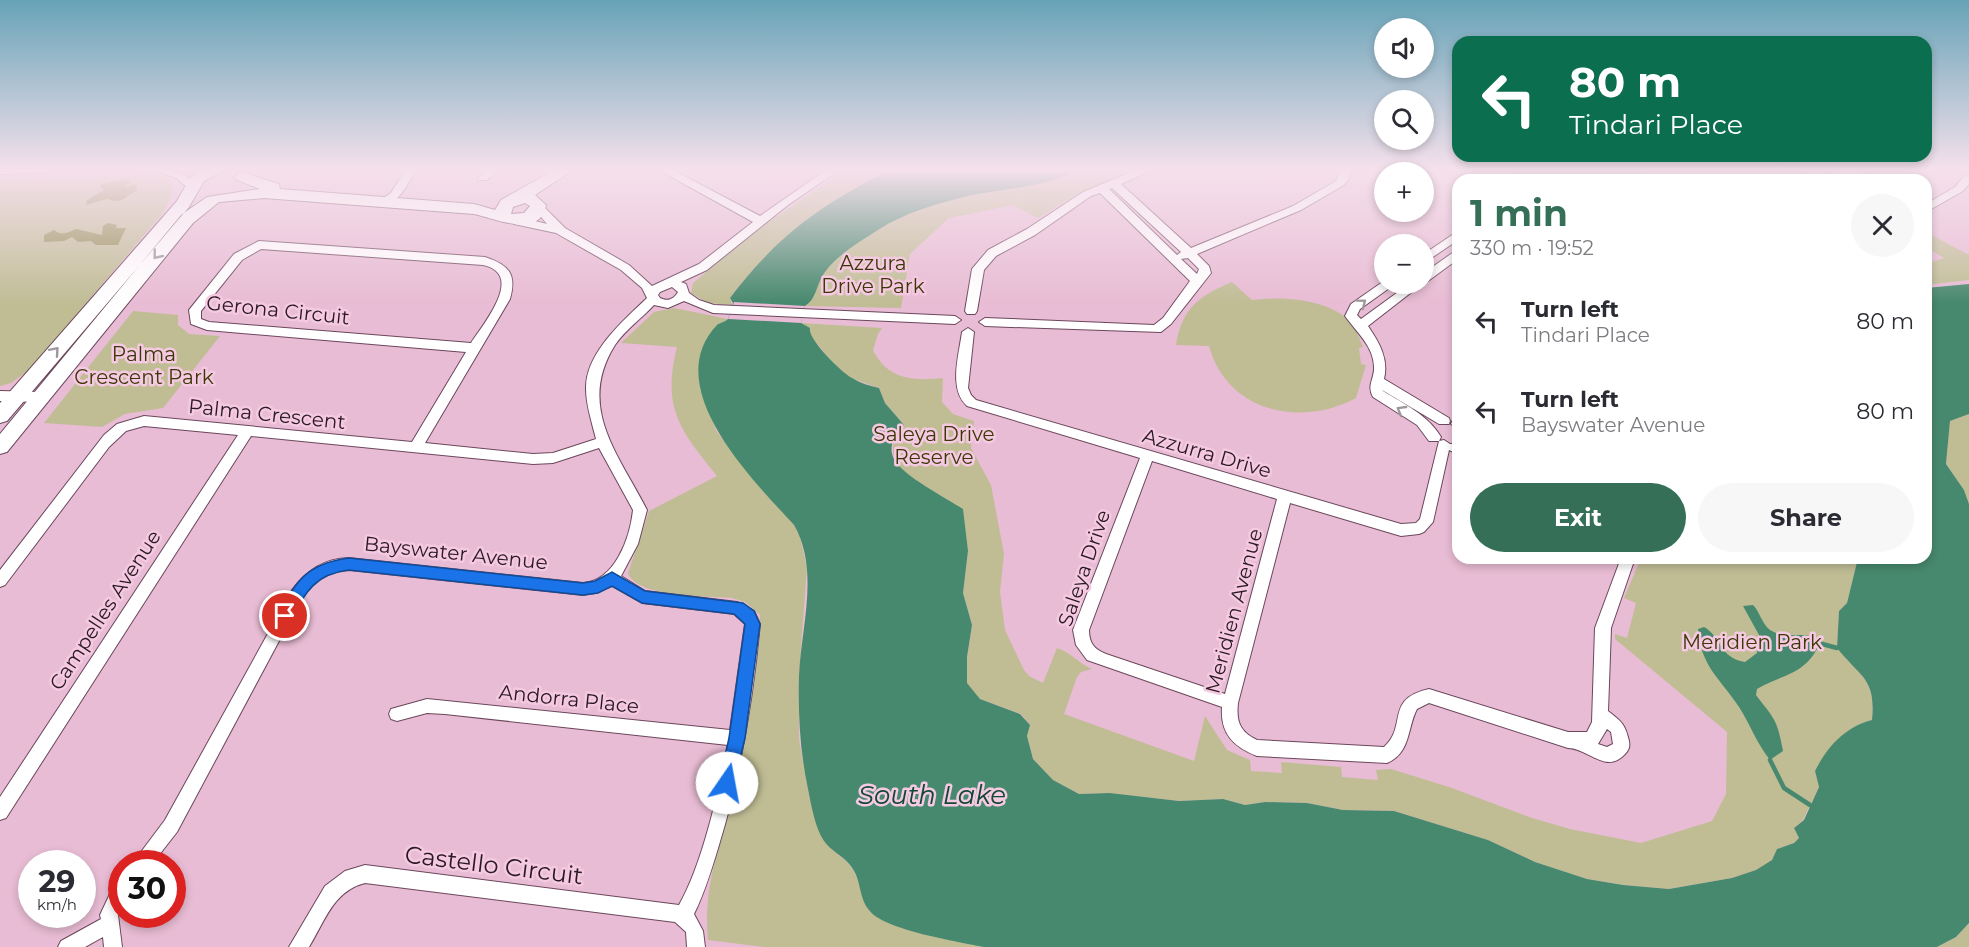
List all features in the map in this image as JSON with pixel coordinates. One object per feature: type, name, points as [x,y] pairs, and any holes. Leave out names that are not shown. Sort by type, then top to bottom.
[{"type":"street","points":[[0,447],[14,403],[169,214]]},
{"type":"street","points":[[14,403],[187,219],[194,214]]},
{"type":"street","points":[[493,214],[562,231]]},
{"type":"street","points":[[507,214],[510,219]]},
{"type":"street","points":[[510,219],[529,217],[531,214]]},
{"type":"street","points":[[546,214],[562,231],[628,271],[649,289],[658,303],[702,311],[713,309],[955,321]]},
{"type":"street","points":[[749,214],[760,220]]},
{"type":"street","points":[[628,323],[668,304],[683,292],[703,267],[769,214]]},
{"type":"street","points":[[971,311],[977,275],[986,258],[1057,214]]},
{"type":"street","points":[[1127,214],[1197,280]]},
{"type":"street","points":[[986,322],[1157,329],[1167,321],[1197,280],[1205,273],[1205,269],[1147,214]]},
{"type":"street","points":[[1174,259],[1283,214]]},
{"type":"street","points":[[1434,252],[1452,239]]},
{"type":"street","name":"Gerona Circuit","points":[[416,447],[474,348],[509,285],[510,278],[501,266],[485,261],[259,245],[238,257],[195,310],[193,316],[195,321],[207,326],[474,348]]},
{"type":"street","points":[[1434,267],[1452,257]]},
{"type":"street","points":[[696,947],[695,931],[691,922],[683,915],[698,887],[717,826],[737,738],[753,624],[749,616],[732,606],[637,595],[612,578],[636,529],[640,510],[611,461],[603,442],[593,401],[593,379],[606,348],[653,297],[656,289],[703,267]]},
{"type":"street","points":[[628,271],[666,284],[679,285],[695,303],[713,309]]},
{"type":"street","points":[[1375,294],[1351,312],[1351,316],[1361,325],[1377,351],[1378,381],[1375,390],[1380,398],[1422,422],[1450,445]]},
{"type":"street","points":[[1361,325],[1403,294]]},
{"type":"street","points":[[955,321],[959,314],[971,311],[982,314],[986,322]]},
{"type":"street","points":[[955,321],[958,328],[968,332],[980,330],[986,322]]},
{"type":"street","name":"Azzurra Drive","points":[[968,332],[962,388],[965,397],[972,403],[1401,530],[1419,528],[1426,522],[1450,445],[1434,426],[1444,421]]},
{"type":"street","points":[[1378,381],[1444,421],[1452,423]]},
{"type":"street","name":"Palma Crescent","points":[[0,581],[104,443],[120,428],[144,421],[544,460],[603,442]]},
{"type":"street","name":"Campelles Avenue","points":[[0,813],[247,432]]},
{"type":"street","name":"Saleya Drive","points":[[1147,456],[1082,630],[1081,640],[1085,649],[1102,660],[1230,703]]},
{"type":"street","name":"Meridien Avenue","points":[[1285,496],[1230,703],[1228,720],[1233,734],[1243,744],[1277,751],[1387,755],[1396,750],[1402,741],[1409,704],[1414,699],[1429,696],[1581,742],[1598,753],[1610,756],[1622,746],[1617,728],[1600,714]]},
{"type":"street","name":"Bayswater Avenue","points":[[152,850],[171,826],[297,594],[305,582],[322,569],[349,564],[583,589],[598,586],[612,578]]},
{"type":"street","points":[[1581,742],[1592,740],[1598,732],[1604,628],[1626,564]]},
{"type":"street","name":"Andorra Place","points":[[397,714],[427,706],[445,706],[737,738]]},
{"type":"street","name":"Castello Circuit","points":[[298,947],[318,909],[334,887],[354,876],[365,874],[665,910],[683,915]]},
{"type":"street","points":[[67,947],[108,925]]},
{"type":"street","points":[[110,928],[113,947]]},
{"type":"green space","points":[[0,214],[162,214],[28,371],[11,383],[0,386]]},
{"type":"green space","points":[[781,214],[814,214],[766,256],[730,298],[732,305],[708,303],[691,293],[693,283],[748,237]]},
{"type":"green space","name":"Azzura Drive Park","points":[[909,214],[968,214],[949,218],[910,254],[901,308],[805,306],[812,299],[822,276],[836,260],[864,239]]},
{"type":"green space","name":"Azzura Drive Park","points":[[1031,214],[1044,214],[1038,218]]},
{"type":"green space","points":[[1932,235],[1969,253],[1969,280],[1932,284],[1932,262],[1944,258],[1932,251]]},
{"type":"green space","points":[[1232,282],[1252,300],[1306,301],[1344,316],[1357,333],[1363,347],[1359,348],[1361,364],[1366,365],[1356,398],[1335,407],[1312,412],[1290,412],[1269,408],[1249,399],[1232,386],[1218,368],[1209,346],[1176,345],[1183,322],[1194,305],[1201,298]]},
{"type":"green space","points":[[674,308],[728,319],[722,323],[699,369],[702,392],[716,430],[738,460],[794,525],[800,537],[807,567],[799,674],[799,739],[810,800],[837,854],[853,870],[865,904],[984,947],[765,947],[708,940],[710,888],[745,735],[756,663],[760,615],[745,602],[732,598],[674,594],[645,587],[634,581],[628,573],[649,511],[717,476],[693,445],[677,417],[672,386],[677,347],[621,343],[654,312]]},
{"type":"green space","name":"Palma Crescent Park","points":[[133,311],[178,315],[178,325],[189,334],[220,336],[163,408],[125,414],[102,427],[44,423]]},
{"type":"green space","name":"Meridien Park","points":[[801,323],[882,328],[873,350],[886,367],[894,373],[912,378],[943,378],[942,402],[953,414],[974,421],[971,448],[991,485],[1004,554],[1000,592],[1005,630],[1024,670],[1029,676],[1043,683],[1057,648],[1067,653],[1092,669],[1081,672],[1077,677],[1064,714],[1194,761],[1205,716],[1227,750],[1250,760],[1251,771],[1282,773],[1281,762],[1341,767],[1342,777],[1378,780],[1376,770],[1391,769],[1449,787],[1532,818],[1570,829],[1641,843],[1712,821],[1726,794],[1727,732],[1615,639],[1615,634],[1627,638],[1636,603],[1624,598],[1638,564],[1857,564],[1847,603],[1839,611],[1837,647],[1865,679],[1869,687],[1873,706],[1872,720],[1863,723],[1815,771],[1819,787],[1803,820],[1794,828],[1799,838],[1794,843],[1777,849],[1772,860],[1756,870],[1732,878],[1669,889],[1587,879],[1535,862],[1488,840],[1394,811],[1343,810],[1307,803],[1265,802],[1245,805],[1223,799],[1179,801],[1110,793],[1079,794],[1053,780],[1033,759],[1027,736],[1030,725],[1021,714],[980,699],[967,683],[967,657],[972,625],[963,593],[968,551],[894,459],[894,440],[904,425],[885,403],[879,388],[850,378],[833,364]]},
{"type":"green space","points":[[1969,414],[1969,504],[1964,490],[1946,464],[1950,421]]},
{"type":"green space","points":[[1969,923],[1969,947],[1937,947],[1956,937]]},
{"type":"shaded area","points":[[108,223],[117,225],[116,228],[126,228],[118,245],[96,245],[91,241],[78,242],[72,237],[64,241],[44,242],[44,235],[54,230],[63,234],[76,229],[102,235],[103,226]]},
{"type":"water","name":"South Lake","points":[[814,214],[910,214],[864,239],[830,266],[812,299],[805,306],[801,323],[810,328],[810,333],[819,347],[847,375],[879,388],[885,403],[904,425],[895,436],[891,449],[899,466],[915,479],[963,509],[968,551],[963,593],[972,625],[967,657],[967,683],[980,699],[1020,714],[1030,725],[1027,736],[1033,759],[1053,780],[1079,794],[1110,793],[1179,801],[1223,799],[1245,805],[1265,802],[1307,803],[1343,810],[1394,811],[1488,840],[1535,862],[1587,879],[1669,889],[1732,878],[1756,870],[1772,860],[1777,849],[1794,843],[1799,838],[1794,828],[1804,820],[1819,787],[1815,771],[1825,754],[1845,733],[1872,720],[1872,695],[1869,687],[1860,673],[1837,648],[1839,611],[1847,603],[1857,564],[1932,564],[1932,287],[1969,284],[1969,414],[1950,421],[1946,464],[1964,490],[1969,504],[1969,923],[1956,937],[1937,947],[984,947],[905,929],[877,917],[869,910],[863,899],[854,870],[827,845],[821,836],[810,802],[799,719],[800,657],[808,580],[802,542],[794,525],[757,484],[718,432],[705,404],[699,376],[702,350],[717,325],[728,319],[733,303],[730,298],[766,256]]},
{"type":"water","points":[[1753,605],[1770,630],[1780,634],[1813,636],[1817,649],[1805,665],[1757,689],[1756,695],[1777,726],[1783,751],[1770,760],[1739,707],[1707,663],[1698,629],[1704,627],[1710,631],[1725,652],[1736,660],[1745,662],[1757,653],[1759,635],[1743,606]]},
{"type":"pier","points":[[734,302],[805,306],[801,323],[728,319]]},
{"type":"waterway","points":[[1815,642],[1837,648]]},
{"type":"waterway","points":[[1770,760],[1784,788],[1810,805]]},
{"type":"route","points":[[285,616],[305,582],[322,569],[341,564],[583,589],[598,586],[612,578],[642,597],[732,606],[749,616],[753,624],[737,738],[727,783]]},
{"type":"park label","name":"Saleya Drive Reserve","points":[[934,446]]}]
